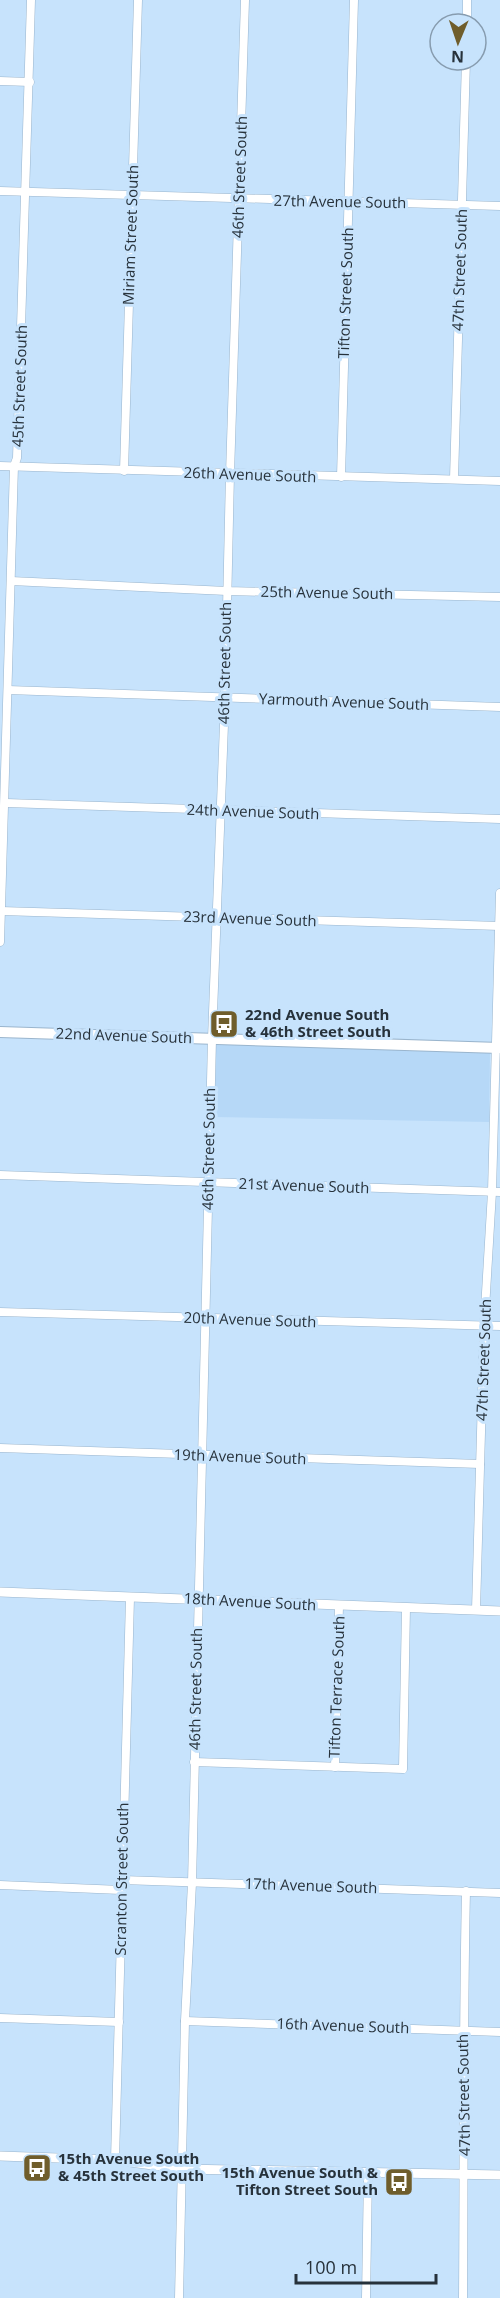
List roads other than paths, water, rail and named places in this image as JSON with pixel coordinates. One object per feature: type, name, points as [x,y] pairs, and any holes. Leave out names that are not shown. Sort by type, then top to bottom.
[{"type":"main road","name":"22nd Avenue South","points":[[0,1032],[497,1048]]},
{"type":"street","name":"45th Street South","points":[[0,942],[31,0]]},
{"type":"street","name":"Miriam Street South","points":[[124,471],[138,0]]},
{"type":"street","name":"46th Street South","points":[[179,2298],[185,2021],[192,1883],[212,1039],[225,698],[245,0]]},
{"type":"street","name":"Tifton Street South","points":[[341,477],[354,0]]},
{"type":"street","name":"47th Street South","points":[[454,479],[466,72]]},
{"type":"street","points":[[0,81],[30,82]]},
{"type":"street","name":"27th Avenue South","points":[[0,191],[500,206]]},
{"type":"street","name":"26th Avenue South","points":[[0,466],[500,482]]},
{"type":"street","name":"25th Avenue South","points":[[11,581],[227,591],[500,597]]},
{"type":"street","name":"Yarmouth Avenue South","points":[[8,690],[500,707]]},
{"type":"street","name":"24th Avenue South","points":[[6,803],[220,812],[500,819]]},
{"type":"street","name":"47th Street South","points":[[476,1610],[484,1326],[496,1192],[500,893]]},
{"type":"street","name":"23rd Avenue South","points":[[1,911],[500,926]]},
{"type":"street","name":"21st Avenue South","points":[[0,1175],[496,1192]]},
{"type":"street","name":"20th Avenue South","points":[[0,1312],[500,1326]]},
{"type":"street","name":"19th Avenue South","points":[[0,1448],[480,1464]]},
{"type":"street","name":"18th Avenue South","points":[[0,1592],[500,1611]]},
{"type":"street","name":"Scranton Street South","points":[[114,2160],[130,1598]]},
{"type":"street","name":"Tifton Terrace South","points":[[335,1767],[339,1606]]},
{"type":"street","points":[[194,1762],[403,1769],[406,1608]]},
{"type":"street","name":"17th Avenue South","points":[[122,1880],[500,1893]]},
{"type":"street","points":[[0,1886],[121,1890]]},
{"type":"street","name":"47th Street South","points":[[463,2298],[463,2031],[466,1891]]},
{"type":"street","points":[[0,2018],[119,2022]]},
{"type":"street","name":"16th Avenue South","points":[[185,2021],[500,2032]]},
{"type":"street","points":[[0,2156],[114,2160],[183,2169],[500,2175]]},
{"type":"street","points":[[366,2298],[368,2173]]},
{"type":"place","name":"22nd Avenue South & 46th Street South","points":[[224,1024]]},
{"type":"place","name":"15th Avenue South & 45th Street South","points":[[37,2168]]},
{"type":"place","name":"15th Avenue South & Tifton Street South","points":[[399,2182]]}]
